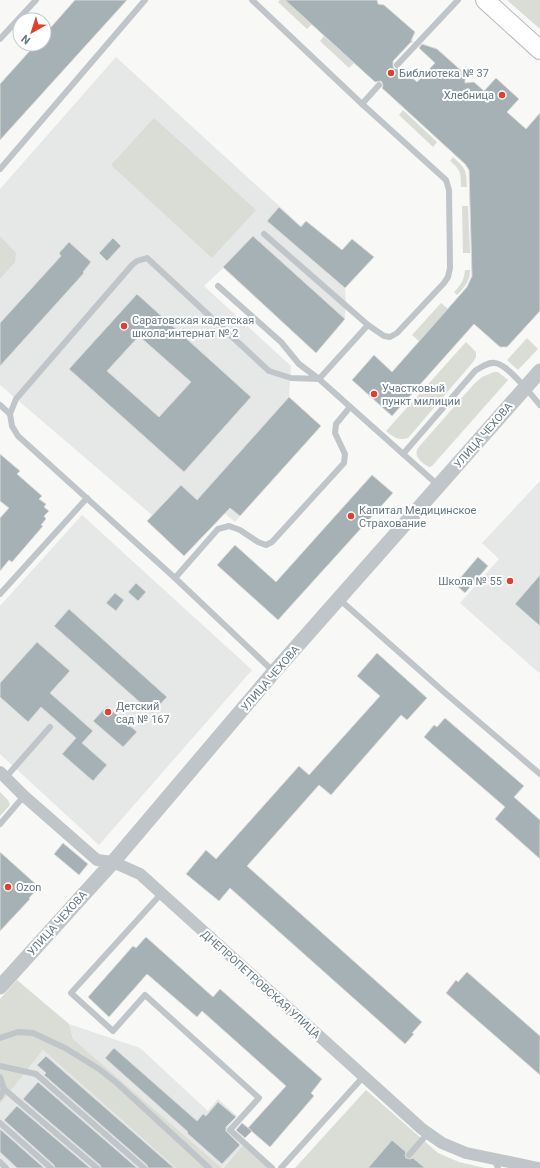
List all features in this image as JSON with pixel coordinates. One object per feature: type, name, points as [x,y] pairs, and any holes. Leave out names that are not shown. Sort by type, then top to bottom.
[{"type":"main road","points":[[485,0],[540,50]]},
{"type":"street","name":"УЛИЦА ЧЕХОВА","points":[[0,987],[113,862],[274,672],[540,371]]},
{"type":"street","name":"ДНЕПРОПЕТРОВСКАЯ УЛИЦА","points":[[3,775],[24,796],[97,860],[113,862],[140,874],[428,1133],[442,1143],[496,1163],[538,1168]]},
{"type":"lane","points":[[0,39],[36,0]]},
{"type":"lane","points":[[0,169],[145,0]]},
{"type":"lane","points":[[252,0],[362,104],[446,180],[449,190],[450,268],[448,277],[444,284],[397,333],[390,337],[384,336],[368,325],[264,234]]},
{"type":"lane","points":[[398,65],[458,0]]},
{"type":"lane","points":[[362,104],[379,85]]},
{"type":"lane","points":[[274,672],[175,578],[18,436],[12,426],[10,414],[16,399],[132,265],[137,261],[147,258],[269,371],[290,378],[318,379],[368,325]]},
{"type":"lane","points":[[218,286],[281,342],[299,364],[439,486]]},
{"type":"lane","points":[[403,454],[475,371],[483,365],[495,363],[504,366],[540,405]]},
{"type":"lane","points":[[0,405],[10,414]]},
{"type":"lane","points":[[175,578],[218,530],[229,526],[240,530],[258,542],[266,545],[272,542],[344,463],[345,454],[335,433],[336,424],[350,407]]},
{"type":"lane","points":[[0,594],[87,498]]},
{"type":"lane","points":[[339,599],[438,687],[540,774]]},
{"type":"lane","points":[[3,775],[50,727]]},
{"type":"lane","points":[[0,824],[24,796]]},
{"type":"lane","points":[[161,894],[71,993],[113,1031],[145,995],[259,1098],[230,1130],[272,1168]]},
{"type":"lane","points":[[0,1038],[18,1032],[34,1033],[93,1065],[118,1084],[209,1168]]},
{"type":"lane","points":[[0,1066],[36,1074],[144,1168]]},
{"type":"lane","points":[[281,1168],[364,1076]]},
{"type":"lane","points":[[0,1077],[4,1089],[97,1168]]},
{"type":"lane","points":[[0,1097],[4,1089]]},
{"type":"lane","points":[[0,1123],[51,1168]]},
{"type":"lane","points":[[409,1155],[428,1133]]},
{"type":"lane","points":[[0,1162],[6,1168]]},
{"type":"shaded area","points":[[280,0],[285,0],[312,24],[307,29],[278,2]]},
{"type":"shaded area","points":[[507,0],[540,0],[540,29]]},
{"type":"shaded area","points":[[324,36],[354,63],[349,68],[320,41]]},
{"type":"shaded area","name":"Саратовская кадетская школа-интернат № 2","points":[[116,57],[301,226],[306,221],[342,250],[352,239],[374,257],[345,288],[345,319],[316,353],[223,268],[204,286],[291,366],[289,397],[321,426],[235,522],[215,505],[209,511],[218,520],[184,556],[147,521],[152,515],[0,385],[0,189]]},
{"type":"shaded area","points":[[403,110],[437,142],[433,147],[399,115]]},
{"type":"shaded area","points":[[154,118],[256,210],[212,258],[111,165]]},
{"type":"shaded area","points":[[453,157],[461,164],[464,170],[467,187],[461,187],[460,172],[450,161]]},
{"type":"shaded area","points":[[462,206],[468,206],[470,253],[463,253]]},
{"type":"shaded area","points":[[0,236],[16,253],[15,262],[0,279]]},
{"type":"shaded area","points":[[465,270],[470,270],[468,281],[457,295],[454,292],[462,282]]},
{"type":"shaded area","points":[[441,303],[448,309],[419,341],[412,335]]},
{"type":"shaded area","points":[[527,338],[538,349],[518,370],[507,360]]},
{"type":"shaded area","points":[[466,342],[476,352],[476,357],[473,362],[408,438],[399,439],[386,431]]},
{"type":"shaded area","points":[[498,372],[508,380],[432,466],[429,467],[417,456],[418,448],[474,384],[482,377]]},
{"type":"shaded area","name":"Школа № 55","points":[[540,481],[539,673],[460,603],[499,559],[482,543]]},
{"type":"shaded area","name":"Детский сад № 167","points":[[82,515],[252,670],[99,845],[0,754],[0,606]]},
{"type":"shaded area","points":[[0,792],[8,800],[10,805],[0,816]]},
{"type":"shaded area","points":[[17,980],[69,1024],[73,1039],[222,1168],[176,1168],[43,1050],[0,1104],[0,999]]},
{"type":"shaded area","points":[[69,1024],[140,1048],[208,1111],[218,1099],[237,1116],[227,1129],[244,1144],[222,1168],[73,1039]]},
{"type":"shaded area","points":[[43,1050],[176,1168],[0,1168],[0,1104]]},
{"type":"shaded area","points":[[366,1090],[438,1153],[459,1162],[485,1168],[295,1168]]},
{"type":"shaded area","points":[[244,1144],[271,1168],[223,1168]]},
{"type":"building","points":[[75,0],[127,0],[0,140],[0,84],[29,52],[52,52],[52,26]]},
{"type":"building","points":[[285,0],[377,0],[378,4],[384,5],[415,32],[411,41],[413,42],[411,42],[393,61],[394,69],[401,68],[417,82],[435,63],[419,48],[422,44],[437,49],[465,74],[465,83],[474,82],[484,91],[496,78],[519,99],[507,112],[526,129],[540,113],[540,311],[507,347],[500,347],[474,324],[392,416],[352,380],[374,355],[392,372],[467,287],[472,276],[469,170],[465,164],[382,88],[382,82],[375,82]]},
{"type":"building","points":[[279,207],[301,227],[306,221],[342,250],[352,239],[374,257],[345,288],[267,221]]},
{"type":"building","points":[[253,236],[345,319],[316,353],[223,267]]},
{"type":"building","points":[[113,238],[121,246],[107,261],[99,253]]},
{"type":"building","points":[[69,242],[91,262],[83,272],[84,273],[0,366],[0,323],[61,256],[59,253]]},
{"type":"building","points":[[137,294],[251,397],[184,472],[69,369]],"holes":[[[139,336],[191,382],[159,417],[107,371]]]},
{"type":"building","points":[[289,397],[321,426],[240,516],[230,508],[184,556],[147,521],[181,485],[197,500]]},
{"type":"building","points":[[0,454],[20,471],[17,474],[42,496],[39,499],[46,504],[44,507],[49,511],[44,516],[46,519],[41,525],[43,526],[12,562],[9,560],[0,571],[0,518],[9,508],[0,501]]},
{"type":"building","points":[[372,475],[393,493],[278,620],[217,565],[235,545],[276,582]]},
{"type":"building","points":[[478,557],[488,566],[465,593],[455,584]]},
{"type":"building","points":[[540,575],[540,626],[515,604]]},
{"type":"building","points":[[136,583],[146,592],[138,601],[128,592]]},
{"type":"building","points":[[115,593],[124,600],[116,611],[106,603]]},
{"type":"building","points":[[69,609],[167,697],[152,713],[54,626]]},
{"type":"building","points":[[37,642],[70,671],[50,693],[93,731],[82,743],[107,765],[93,781],[62,754],[76,738],[41,707],[28,722],[0,697],[0,683]]},
{"type":"building","points":[[377,653],[427,698],[407,720],[401,715],[331,795],[319,785],[247,866],[422,1022],[405,1044],[230,888],[219,901],[186,874],[206,850],[216,859],[299,766],[309,775],[380,696],[357,676]]},
{"type":"building","points":[[107,706],[137,732],[123,747],[93,721]]},
{"type":"building","points":[[445,718],[524,786],[514,797],[540,820],[540,859],[495,819],[505,807],[424,737],[434,725],[437,727]]},
{"type":"building","points":[[63,843],[88,864],[79,875],[54,854]]},
{"type":"building","points":[[0,852],[39,887],[29,898],[30,899],[0,931]]},
{"type":"building","points":[[146,937],[213,997],[220,989],[322,1079],[311,1093],[314,1096],[270,1147],[248,1128],[286,1086],[202,1011],[197,1017],[147,974],[109,1017],[88,997],[133,946],[136,948]]},
{"type":"building","points":[[467,972],[540,1036],[540,1075],[446,993],[456,980],[458,982]]},
{"type":"building","points":[[114,1048],[197,1121],[203,1114],[206,1116],[218,1102],[236,1117],[226,1127],[226,1131],[240,1145],[222,1164],[105,1058]]},
{"type":"building","points":[[46,1056],[174,1168],[148,1168],[147,1165],[44,1075],[46,1073],[37,1065]]},
{"type":"building","points":[[38,1082],[137,1168],[101,1168],[100,1165],[23,1099]]},
{"type":"building","points":[[17,1106],[90,1168],[55,1168],[54,1165],[4,1120]]},
{"type":"building","points":[[242,1123],[252,1131],[245,1138],[236,1130]]},
{"type":"building","points":[[0,1129],[44,1168],[17,1168],[0,1152]]},
{"type":"building","points":[[392,1140],[406,1152],[406,1158],[413,1158],[425,1168],[368,1168]]},
{"type":"place","name":"Библиотека № 37","points":[[391,73]]},
{"type":"place","name":"Хлебница","points":[[502,95]]},
{"type":"place","name":"Саратовская кадетская школа-интернат № 2","points":[[124,326]]},
{"type":"place","name":"Участковый пункт милиции","points":[[374,394]]},
{"type":"place","name":"Капитал Медицинское Страхование","points":[[351,516]]},
{"type":"place","name":"Школа № 55","points":[[510,581]]},
{"type":"place","name":"Детский сад № 167","points":[[108,712]]},
{"type":"place","name":"Ozon","points":[[8,887]]}]
